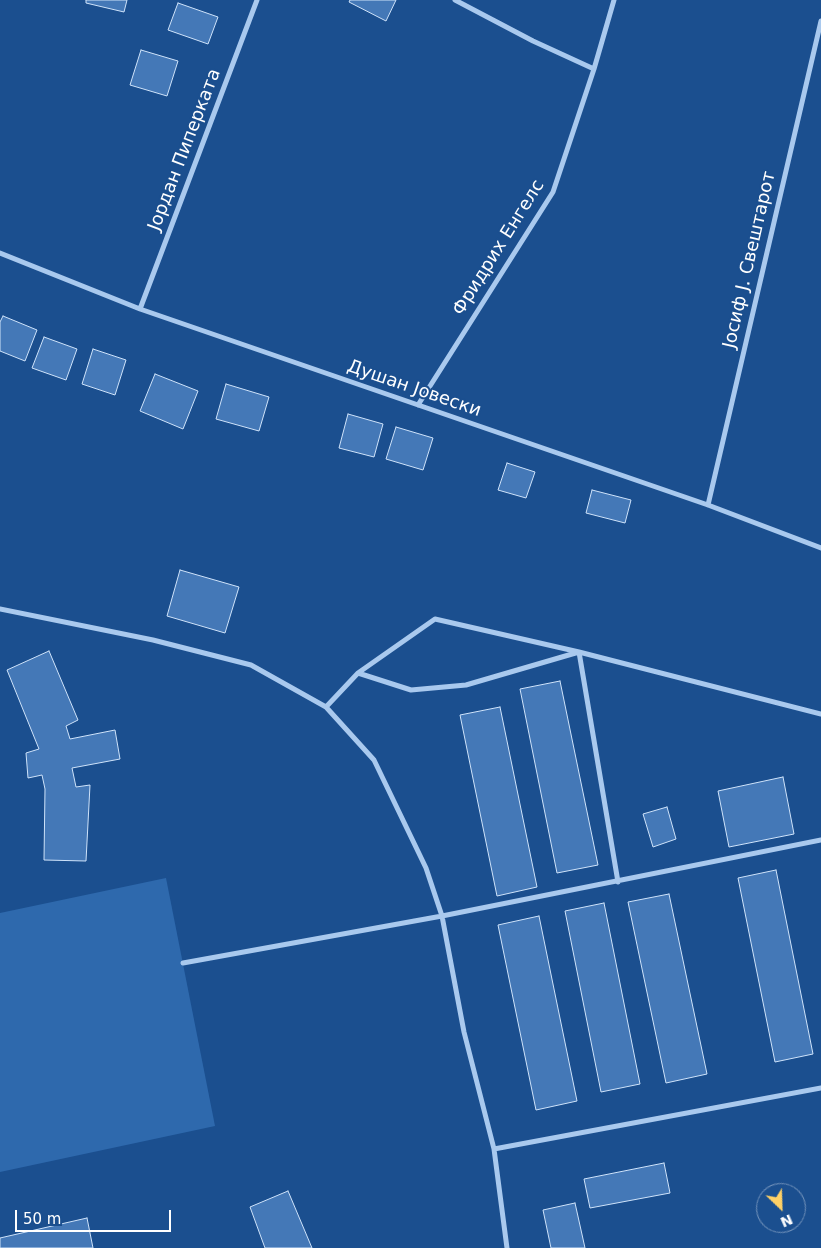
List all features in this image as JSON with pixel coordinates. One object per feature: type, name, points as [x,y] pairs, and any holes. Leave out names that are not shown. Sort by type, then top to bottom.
[{"type":"street","name":"Јордан Пиперката","points":[[140,309],[257,0]]},
{"type":"street","points":[[455,0],[533,41],[594,68]]},
{"type":"street","name":"Фридрих Енгелс","points":[[418,405],[553,192],[594,68],[614,0]]},
{"type":"street","name":"Јосиф Ј. Свештарот","points":[[708,505],[821,21]]},
{"type":"street","name":"Душан Јовески","points":[[0,253],[140,309],[708,505],[821,548]]},
{"type":"street","points":[[0,609],[153,640],[251,665],[326,707],[374,760],[426,868],[442,916],[464,1032],[494,1149],[507,1248]]},
{"type":"street","points":[[326,707],[358,673],[435,619],[579,652],[821,714]]},
{"type":"street","points":[[358,673],[411,690],[466,685],[579,652]]},
{"type":"street","points":[[579,652],[618,882]]},
{"type":"street","points":[[183,962],[442,916],[821,840]]},
{"type":"street","points":[[494,1149],[821,1088]]},
{"type":"shaded area","points":[[166,878],[215,1126],[0,1172],[0,913]]},
{"type":"building","points":[[86,0],[127,0],[124,12],[86,3]]},
{"type":"building","points":[[350,0],[396,0],[386,21],[349,2]]},
{"type":"building","points":[[178,3],[218,17],[208,44],[168,30]]},
{"type":"building","points":[[141,50],[178,61],[167,96],[130,85]]},
{"type":"building","points":[[3,316],[37,330],[25,361],[0,351],[0,322]]},
{"type":"building","points":[[44,337],[77,349],[66,380],[32,368]]},
{"type":"building","points":[[93,349],[126,360],[115,395],[82,384]]},
{"type":"building","points":[[155,374],[198,391],[183,429],[140,411]]},
{"type":"building","points":[[226,384],[269,397],[259,431],[216,419]]},
{"type":"building","points":[[348,414],[383,424],[374,457],[339,448]]},
{"type":"building","points":[[396,427],[433,438],[423,470],[386,459]]},
{"type":"building","points":[[507,463],[535,472],[526,498],[498,490]]},
{"type":"building","points":[[592,490],[631,500],[625,523],[586,513]]},
{"type":"building","points":[[180,570],[239,587],[225,633],[167,616]]},
{"type":"building","points":[[49,651],[78,720],[66,726],[70,739],[115,730],[120,759],[72,768],[76,787],[90,785],[86,861],[44,860],[45,789],[42,775],[28,778],[26,753],[39,749],[7,670]]},
{"type":"building","points":[[560,681],[598,865],[557,873],[520,689]]},
{"type":"building","points":[[500,707],[537,887],[497,896],[460,715]]},
{"type":"building","points":[[783,777],[794,834],[729,847],[718,791]]},
{"type":"building","points":[[667,807],[676,839],[653,847],[643,814]]},
{"type":"building","points":[[776,870],[813,1054],[775,1062],[738,878]]},
{"type":"building","points":[[669,894],[707,1074],[666,1083],[628,902]]},
{"type":"building","points":[[604,903],[640,1084],[601,1092],[565,911]]},
{"type":"building","points":[[539,916],[577,1101],[536,1110],[498,925]]},
{"type":"building","points":[[664,1163],[670,1193],[590,1208],[584,1179]]},
{"type":"building","points":[[288,1191],[312,1248],[265,1248],[250,1207]]},
{"type":"building","points":[[575,1203],[585,1248],[551,1248],[543,1210]]},
{"type":"building","points":[[87,1218],[93,1248],[0,1248],[0,1238]]}]
